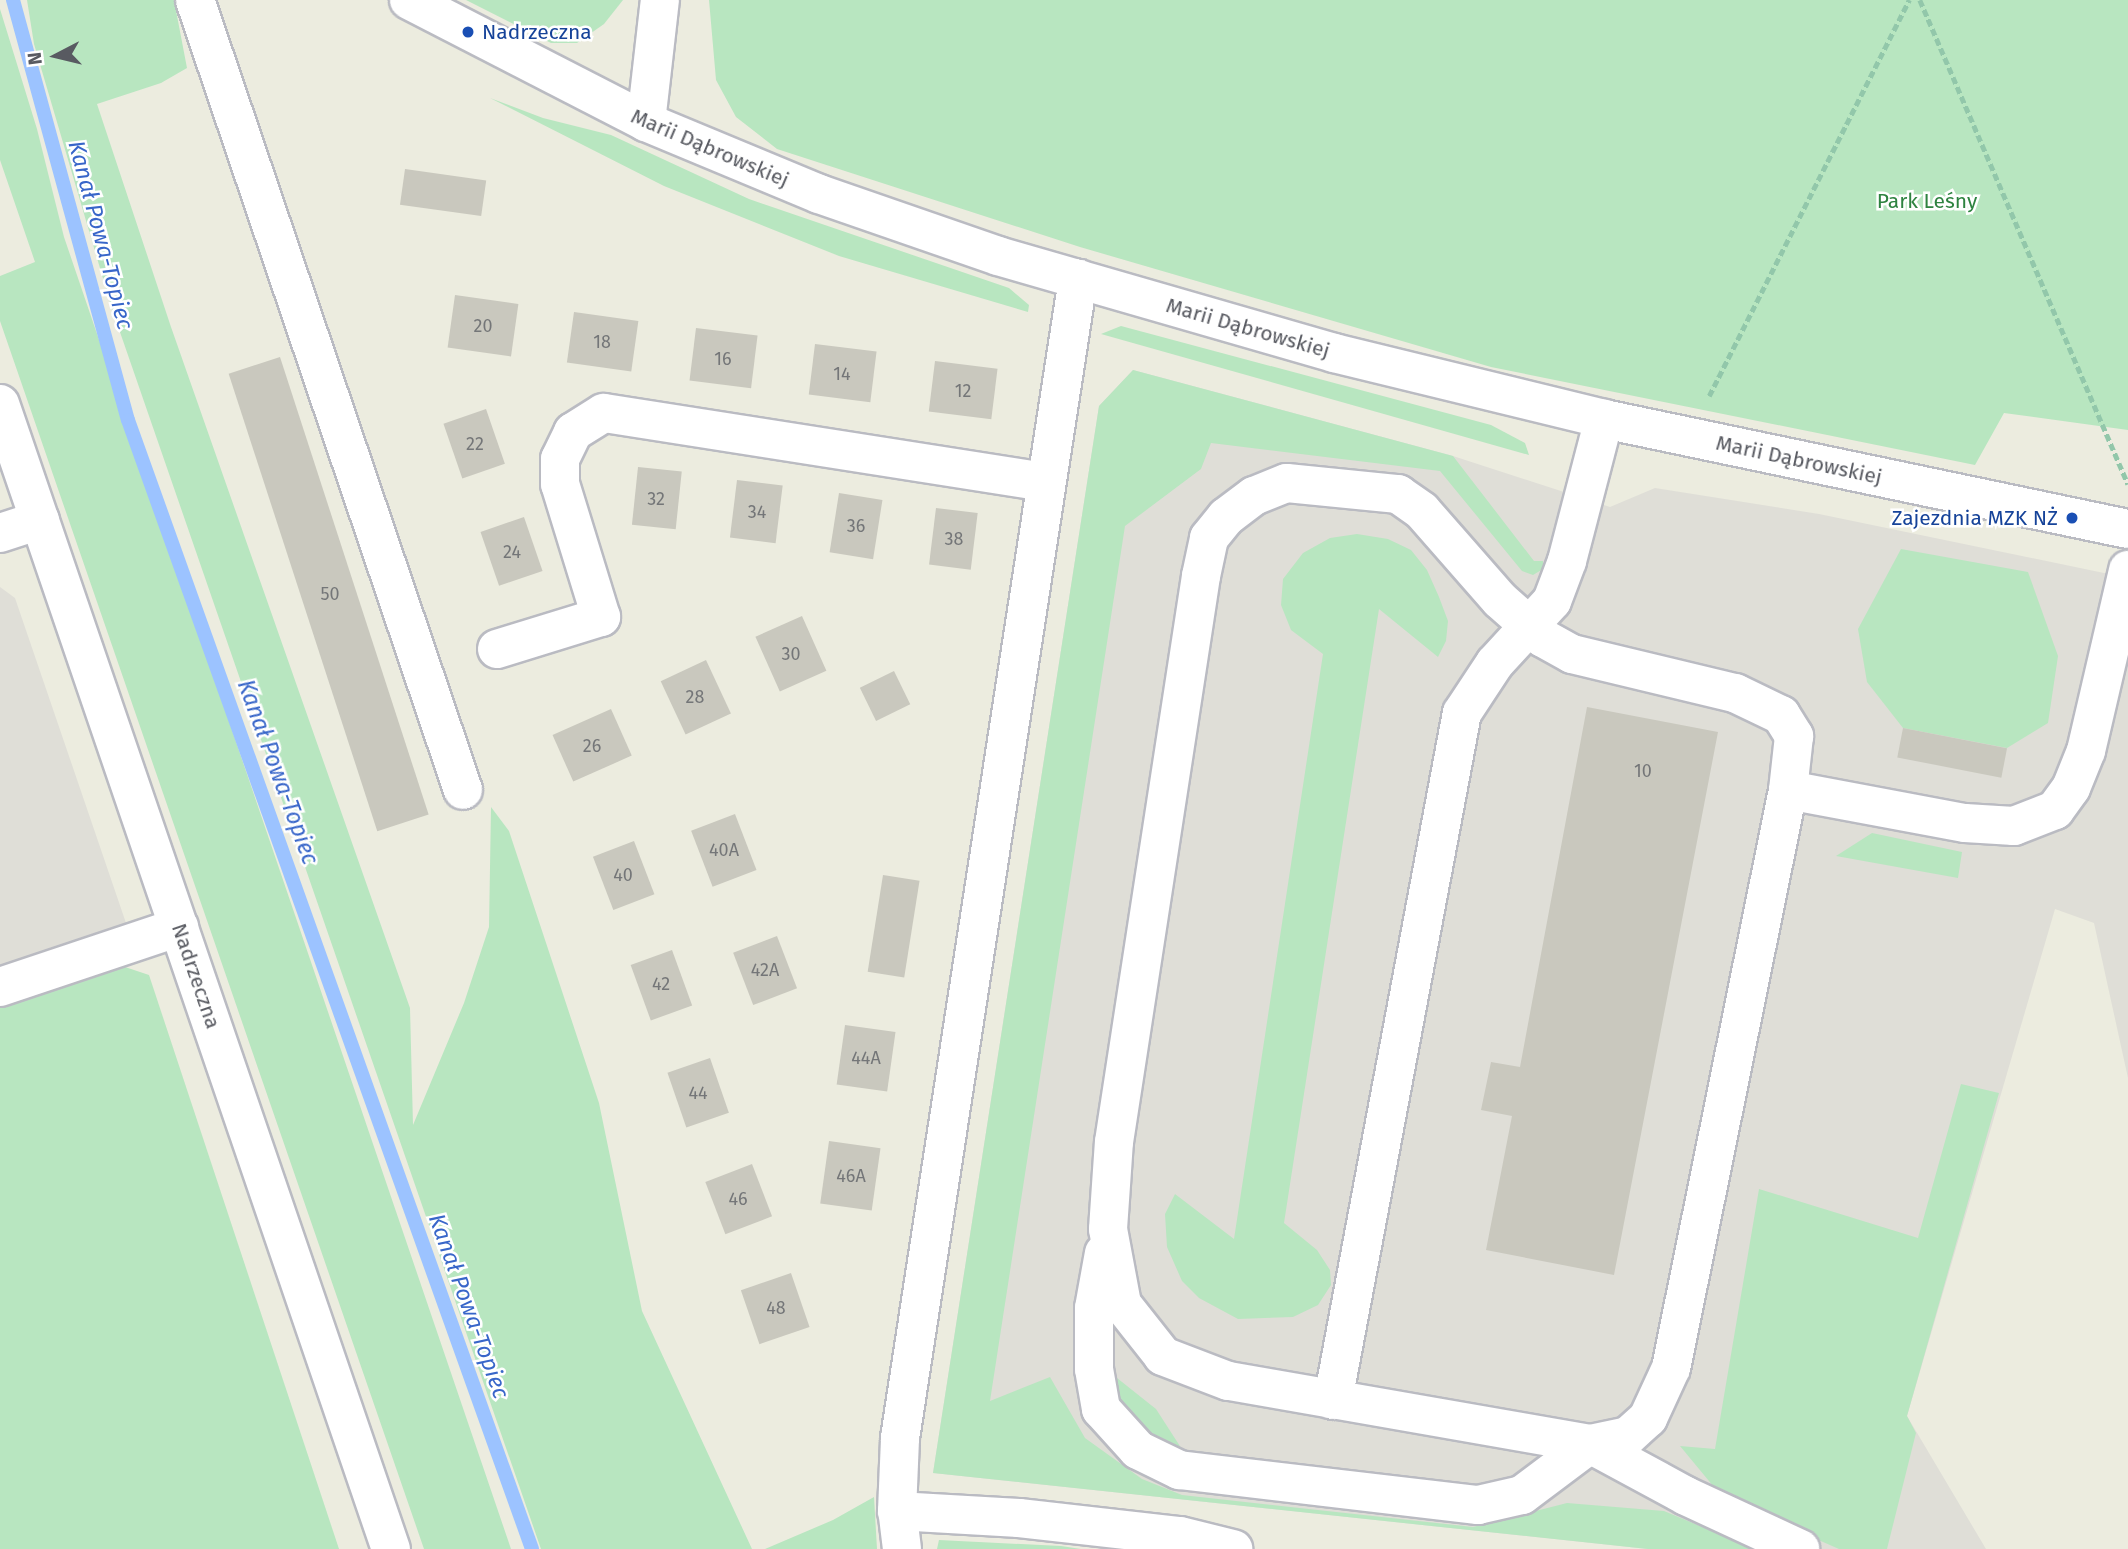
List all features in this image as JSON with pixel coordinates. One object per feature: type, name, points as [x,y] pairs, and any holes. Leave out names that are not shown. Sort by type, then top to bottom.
[{"type":"street","points":[[195,0],[463,790]]},
{"type":"street","name":"Marii Dąbrowskiej","points":[[408,0],[646,122],[819,194],[1078,279],[1334,353],[1604,419],[2128,530]]},
{"type":"street","points":[[646,122],[660,0]]},
{"type":"street","points":[[902,1549],[897,1511],[900,1438],[1044,482],[1078,279]]},
{"type":"street","name":"Nadrzeczna","points":[[0,404],[391,1549]]},
{"type":"street","points":[[497,649],[601,617],[560,484],[560,459],[573,432],[604,413],[1044,482]]},
{"type":"street","points":[[1333,1400],[1462,713],[1495,663],[1531,627],[1552,601],[1567,561],[1604,419]]},
{"type":"street","points":[[1287,482],[1398,494],[1422,511],[1500,600],[1531,627],[1572,654],[1735,693],[1781,715],[1794,736],[1788,790],[1671,1368],[1648,1418],[1628,1436],[1590,1444],[1522,1495],[1478,1505],[1179,1470],[1138,1450],[1101,1409],[1094,1369],[1094,1308],[1108,1229],[1114,1142],[1209,538],[1226,517],[1254,496],[1287,482]]},
{"type":"street","points":[[0,533],[40,520]]},
{"type":"street","points":[[1788,790],[1965,823],[2014,826],[2055,810],[2071,788],[2086,751],[2128,570]]},
{"type":"street","points":[[1,984],[179,927]]},
{"type":"street","points":[[1108,1229],[1122,1304],[1163,1356],[1228,1381],[1590,1444],[1686,1496],[1800,1549]]},
{"type":"street","points":[[897,1511],[1019,1518],[1180,1536],[1233,1549]]},
{"type":"path","points":[[1688,437],[1909,0]]},
{"type":"path","points":[[1920,0],[2128,484]]},
{"type":"shaded area","points":[[1133,370],[1453,456],[1610,507],[1655,488],[1819,514],[2128,578],[2128,1078],[2094,923],[2055,909],[1907,1416],[1986,1549],[1648,1549],[933,1473],[1099,406]]},
{"type":"shaded area","points":[[0,587],[15,598],[126,923],[80,941],[93,978],[0,1008]]},
{"type":"green space","points":[[27,0],[174,0],[187,68],[161,83],[97,104],[171,327],[410,1008],[413,1125],[464,1003],[489,927],[491,807],[509,831],[599,1103],[642,1311],[752,1549],[541,1549],[112,309],[34,44]]},
{"type":"green space","points":[[466,0],[623,0],[604,24],[577,43],[551,43]]},
{"type":"green space","name":"Park Leśny","points":[[709,0],[2128,0],[2128,430],[2004,413],[1975,465],[1491,367],[1080,247],[777,149],[736,117],[716,80]]},
{"type":"green space","points":[[0,9],[37,129],[64,237],[511,1549],[424,1549],[0,321],[0,276],[35,262],[0,160]]},
{"type":"green space","points":[[490,98],[543,118],[611,135],[749,199],[1009,288],[1029,305],[1028,312],[839,256],[664,186]]},
{"type":"green space","points":[[1121,326],[1491,425],[1525,443],[1529,455],[1101,334]]},
{"type":"green space","points":[[1133,370],[1453,456],[1534,561],[1543,561],[1543,569],[1533,575],[1522,571],[1440,471],[1211,443],[1201,469],[1125,526],[990,1401],[1050,1377],[1085,1438],[1142,1479],[1182,1495],[1473,1527],[1567,1503],[1664,1511],[1755,1549],[1648,1549],[933,1473],[1099,406]]},
{"type":"green space","points":[[1357,534],[1388,539],[1411,550],[1427,570],[1439,597],[1448,621],[1446,641],[1438,657],[1379,609],[1284,1223],[1317,1250],[1330,1270],[1331,1285],[1318,1305],[1293,1317],[1238,1319],[1199,1298],[1182,1281],[1167,1247],[1165,1214],[1175,1194],[1234,1239],[1323,654],[1291,630],[1281,605],[1283,579],[1303,553],[1330,538]]},
{"type":"green space","points":[[1901,549],[2028,572],[2058,656],[2048,723],[2007,748],[1903,728],[1867,682],[1858,629]]},
{"type":"green space","points":[[1872,833],[1962,852],[1958,878],[1836,856]]},
{"type":"green space","points":[[125,967],[149,975],[339,1549],[0,1549],[0,1008]]},
{"type":"green space","points":[[1961,1084],[1999,1093],[1907,1416],[1916,1433],[1887,1549],[1839,1549],[1723,1498],[1680,1446],[1715,1449],[1759,1189],[1918,1238]]},
{"type":"green space","points":[[1117,1378],[1156,1409],[1185,1454],[1130,1427],[1117,1400]]},
{"type":"green space","points":[[874,1497],[877,1549],[765,1549],[833,1520]]},
{"type":"green space","points":[[939,1540],[1061,1546],[1081,1549],[937,1549]]},
{"type":"building","points":[[405,169],[486,180],[481,216],[400,205]]},
{"type":"building","points":[[455,295],[518,304],[511,356],[448,347]]},
{"type":"building","points":[[574,312],[638,321],[631,372],[567,363]]},
{"type":"building","points":[[696,328],[758,336],[751,388],[690,381]]},
{"type":"building","points":[[815,344],[877,352],[870,402],[809,395]]},
{"type":"building","points":[[280,357],[429,814],[377,831],[229,374]]},
{"type":"building","points":[[935,361],[998,369],[991,419],[929,412]]},
{"type":"building","points":[[486,409],[505,464],[462,478],[443,424]]},
{"type":"building","points":[[638,467],[682,472],[676,529],[632,525]]},
{"type":"building","points":[[737,480],[783,486],[776,543],[730,538]]},
{"type":"building","points":[[839,493],[882,500],[873,559],[830,552]]},
{"type":"building","points":[[936,508],[978,513],[971,570],[929,565]]},
{"type":"building","points":[[524,517],[543,571],[499,586],[481,532]]},
{"type":"building","points":[[802,616],[826,671],[780,692],[755,637]]},
{"type":"building","points":[[706,660],[731,713],[686,735],[661,681]]},
{"type":"building","points":[[894,671],[910,704],[876,721],[860,688]]},
{"type":"building","points":[[1587,707],[1718,732],[1614,1275],[1486,1250],[1512,1116],[1481,1110],[1491,1062],[1520,1067]]},
{"type":"building","points":[[611,709],[632,756],[573,782],[553,735]]},
{"type":"building","points":[[1903,728],[2007,748],[2001,778],[1897,757]]},
{"type":"building","points":[[735,814],[757,870],[713,887],[691,831]]},
{"type":"building","points":[[634,841],[654,894],[613,910],[593,857]]},
{"type":"building","points":[[883,875],[920,881],[904,978],[868,972]]},
{"type":"building","points":[[777,936],[797,988],[753,1005],[733,953]]},
{"type":"building","points":[[672,950],[692,1005],[651,1020],[631,965]]},
{"type":"building","points":[[845,1025],[896,1032],[887,1092],[837,1084]]},
{"type":"building","points":[[710,1058],[729,1113],[686,1127],[667,1073]]},
{"type":"building","points":[[829,1141],[880,1148],[872,1211],[820,1203]]},
{"type":"building","points":[[752,1164],[772,1216],[725,1234],[705,1182]]},
{"type":"building","points":[[791,1273],[810,1327],[759,1344],[741,1290]]},
{"type":"waterway","name":"Kanał Powa-Topiec","points":[[13,0],[128,420],[532,1549]]},
{"type":"place","name":"Nadrzeczna","points":[[468,32]]},
{"type":"place","name":"Zajezdnia MZK NŻ","points":[[2072,518]]}]
